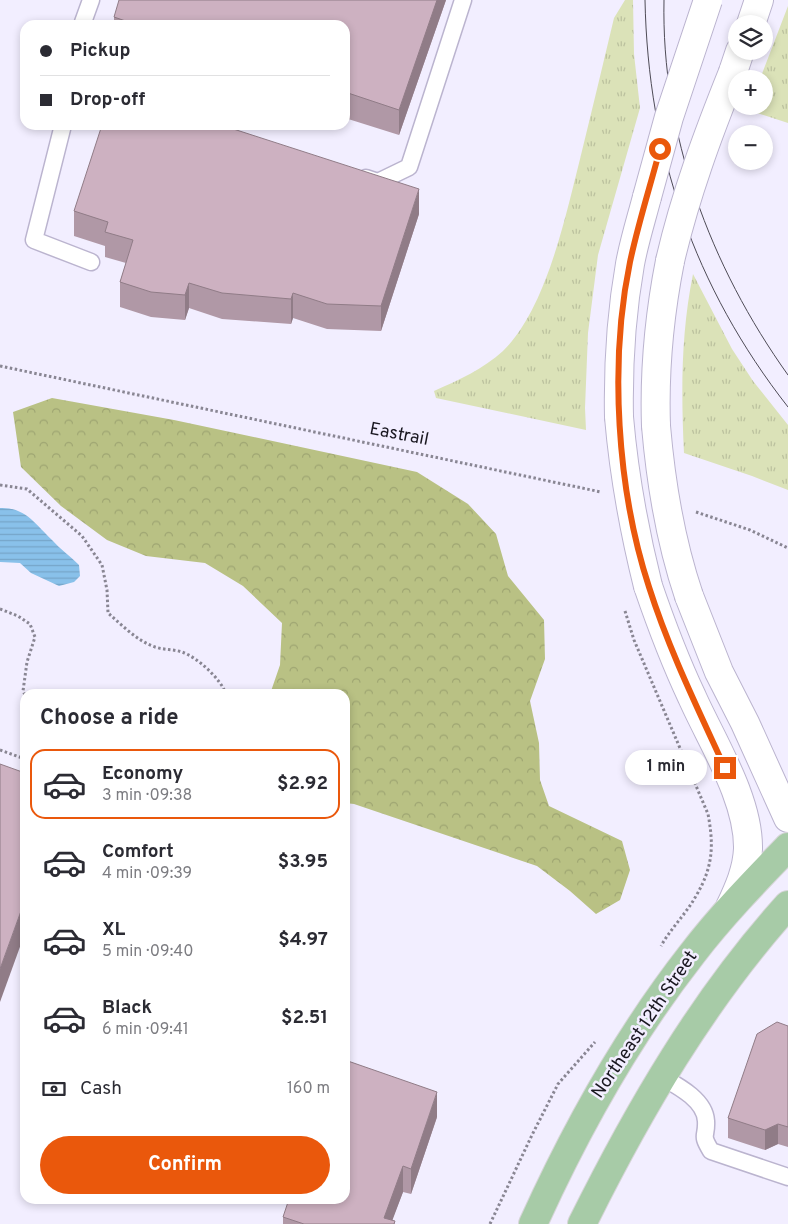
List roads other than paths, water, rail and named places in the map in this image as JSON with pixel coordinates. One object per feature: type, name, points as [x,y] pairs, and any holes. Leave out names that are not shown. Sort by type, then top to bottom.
[{"type":"main road","name":"Northeast 12th Street","points":[[533,1224],[574,1137],[629,1044],[692,954],[788,846]]},
{"type":"main road","points":[[582,1224],[610,1168],[662,1077],[700,1018],[781,912]]},
{"type":"street","points":[[708,0],[669,117],[630,263],[621,325],[619,417],[623,462],[630,506],[648,586],[674,655],[741,802],[748,849],[744,875],[730,909]]},
{"type":"street","points":[[753,15],[759,0]]},
{"type":"street","points":[[737,62],[684,204],[670,261],[661,308],[656,356],[656,426],[667,513],[689,596],[719,672],[745,723],[788,818]]},
{"type":"street","points":[[781,912],[788,891]]},
{"type":"lane","points":[[84,20],[91,0]]},
{"type":"lane","points":[[351,173],[378,182],[409,167],[462,0]]},
{"type":"lane","points":[[62,130],[34,240],[91,262]]},
{"type":"lane","points":[[662,1077],[678,1086],[702,1106],[706,1121],[703,1139],[710,1151],[788,1177]]},
{"type":"water","points":[[0,508],[17,510],[30,518],[79,565],[80,576],[74,582],[59,586],[31,573],[20,563],[0,562]]},
{"type":"tram line","points":[[645,0],[648,56],[655,111],[667,164],[682,215],[702,266],[726,314],[755,361],[788,407]]},
{"type":"tram line","points":[[664,0],[665,50],[671,100],[681,149],[696,197],[714,244],[735,289],[760,333],[788,375]]}]
